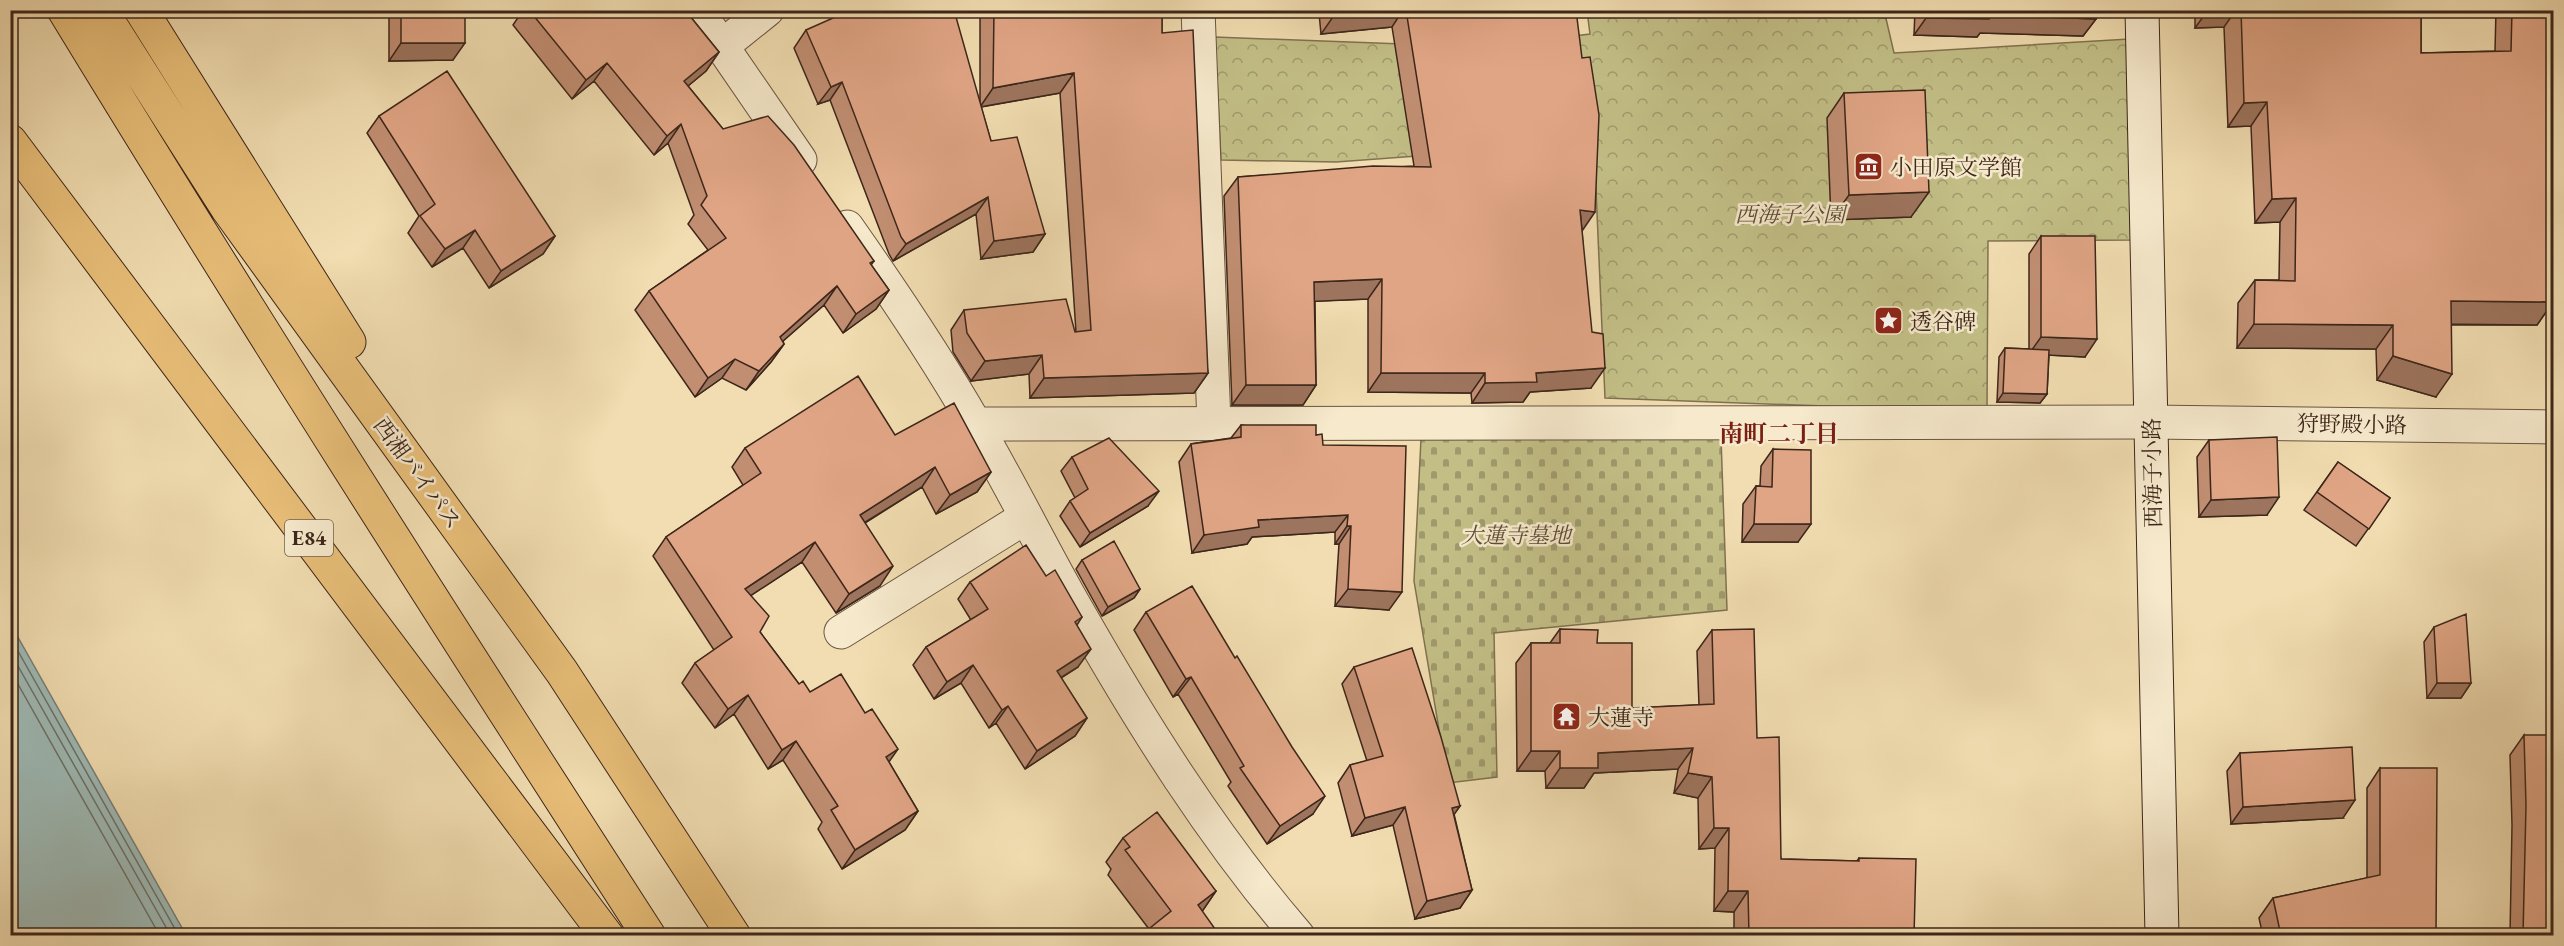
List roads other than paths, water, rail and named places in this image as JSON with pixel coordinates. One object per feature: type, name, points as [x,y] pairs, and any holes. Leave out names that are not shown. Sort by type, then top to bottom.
[{"type":"highway","points":[[64,10],[191,219],[398,547],[649,936]]},
{"type":"highway","name":"西湘バイパス","points":[[101,10],[227,208],[562,672],[734,936]]},
{"type":"highway","points":[[141,10],[254,194],[562,672]]},
{"type":"highway","name":"E84","points":[[10,141],[607,936]]},
{"type":"street","points":[[697,10],[901,305],[976,424],[1077,610],[1171,768],[1275,909],[1298,936]]},
{"type":"street","points":[[721,47],[767,10]]},
{"type":"street","points":[[1198,10],[1214,423]]},
{"type":"street","name":"西海子小路","points":[[2142,10],[2162,936]]},
{"type":"street","name":"狩野殿小路","points":[[976,424],[2150,422],[2553,427]]},
{"type":"street","points":[[841,632],[1026,517]]},
{"type":"water","points":[[11,625],[186,935],[11,935]]},
{"type":"place","name":"小田原文学館","points":[[1869,167]]},
{"type":"place","name":"透谷碑","points":[[1889,321]]},
{"type":"place","name":"大蓮寺","points":[[1567,717]]},
{"type":"district","name":"南町二丁目","points":[[1779,434]]},
{"type":"park label","name":"西海子公園","points":[[1790,214]]},
{"type":"park label","name":"大蓮寺墓地","points":[[1516,535]]}]
